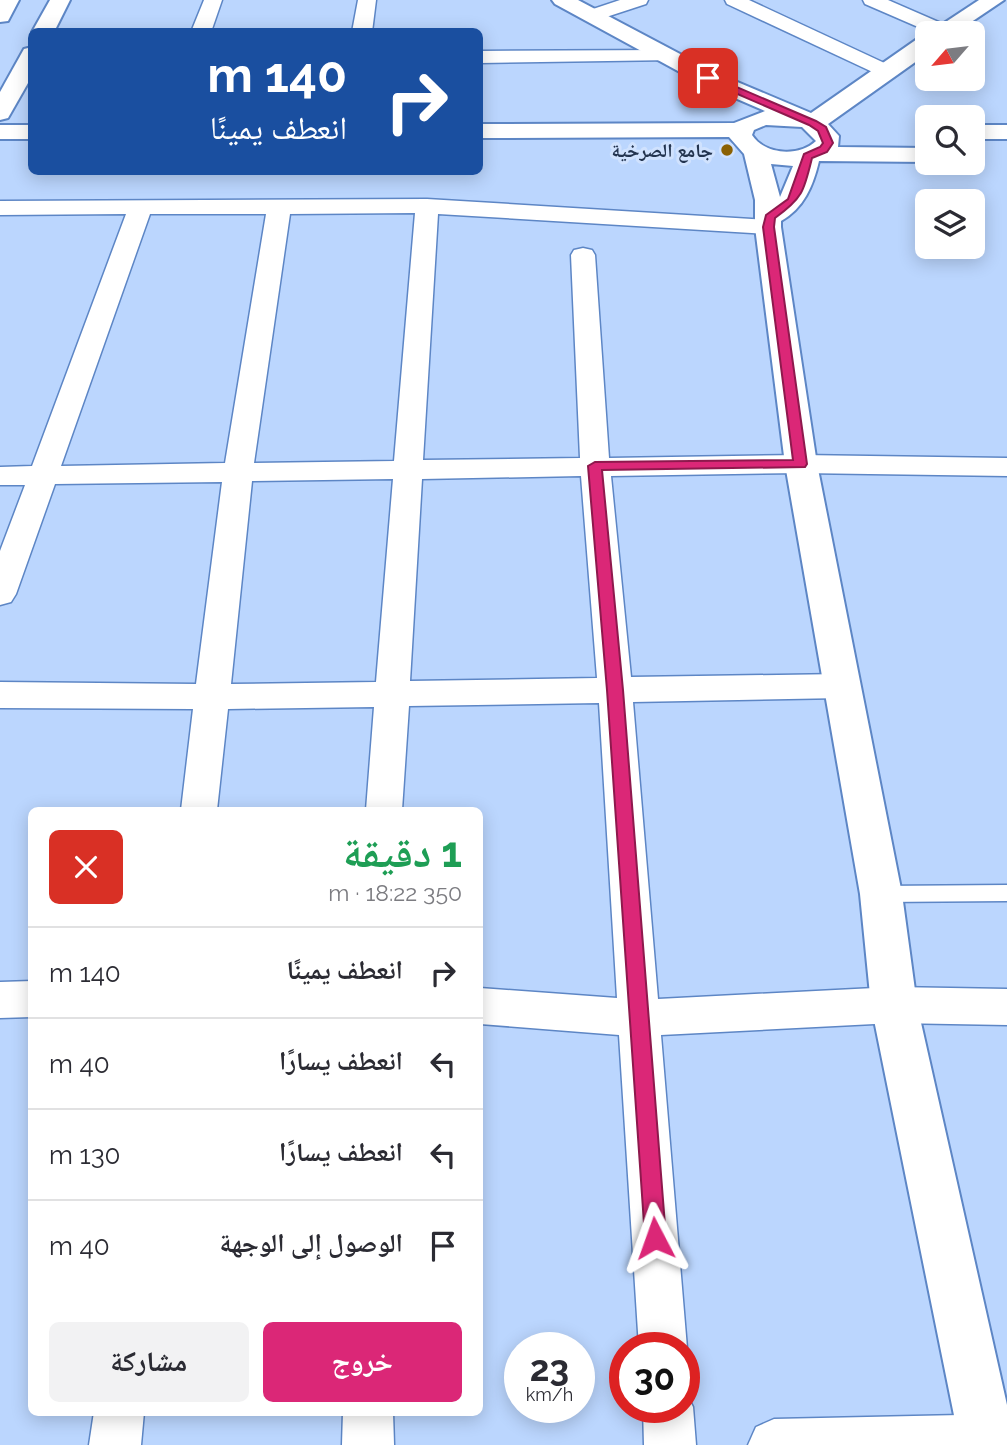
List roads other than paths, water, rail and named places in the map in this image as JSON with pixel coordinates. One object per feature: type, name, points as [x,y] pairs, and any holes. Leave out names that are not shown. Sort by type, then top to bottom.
[{"type":"street","points":[[0,16],[9,0]]},
{"type":"street","points":[[45,28],[60,0]]},
{"type":"street","points":[[202,28],[213,0]]},
{"type":"street","points":[[363,28],[367,0]]},
{"type":"street","points":[[0,208],[427,206],[769,222],[793,201],[811,155],[824,149],[828,143],[813,124],[708,78],[562,0]]},
{"type":"street","points":[[592,16],[639,0]]},
{"type":"street","points":[[734,0],[886,71]]},
{"type":"street","points":[[872,0],[915,23]]},
{"type":"street","points":[[960,21],[994,0]]},
{"type":"street","points":[[813,124],[915,51]]},
{"type":"street","points":[[483,57],[667,56]]},
{"type":"street","points":[[2,105],[28,61]]},
{"type":"street","points":[[708,78],[736,106],[765,183],[801,464],[881,894],[894,1005],[994,1441],[774,1445]]},
{"type":"street","points":[[747,135],[763,118],[849,130]]},
{"type":"street","points":[[483,131],[747,135],[786,158],[811,155],[915,155]]},
{"type":"street","points":[[0,132],[28,132]]},
{"type":"street","points":[[985,132],[1007,132]]},
{"type":"street","points":[[199,807],[238,472],[279,206]]},
{"type":"street","points":[[384,807],[427,206]]},
{"type":"street","points":[[0,594],[141,207]]},
{"type":"street","points":[[583,255],[595,466],[615,690],[662,1332]]},
{"type":"street","points":[[0,476],[801,464],[1007,467]]},
{"type":"street","points":[[0,695],[214,697],[842,686]]},
{"type":"street","points":[[0,1000],[28,999]]},
{"type":"street","points":[[483,1006],[639,1018],[894,1005],[1007,1007]]},
{"type":"street","points":[[115,1445],[119,1416]]},
{"type":"street","points":[[368,1416],[368,1445]]},
{"type":"street","points":[[669,1423],[670,1445]]},
{"type":"lane","points":[[881,894],[1007,893]]},
{"type":"place","name":"جامع الصرخية","points":[[727,150]]}]
